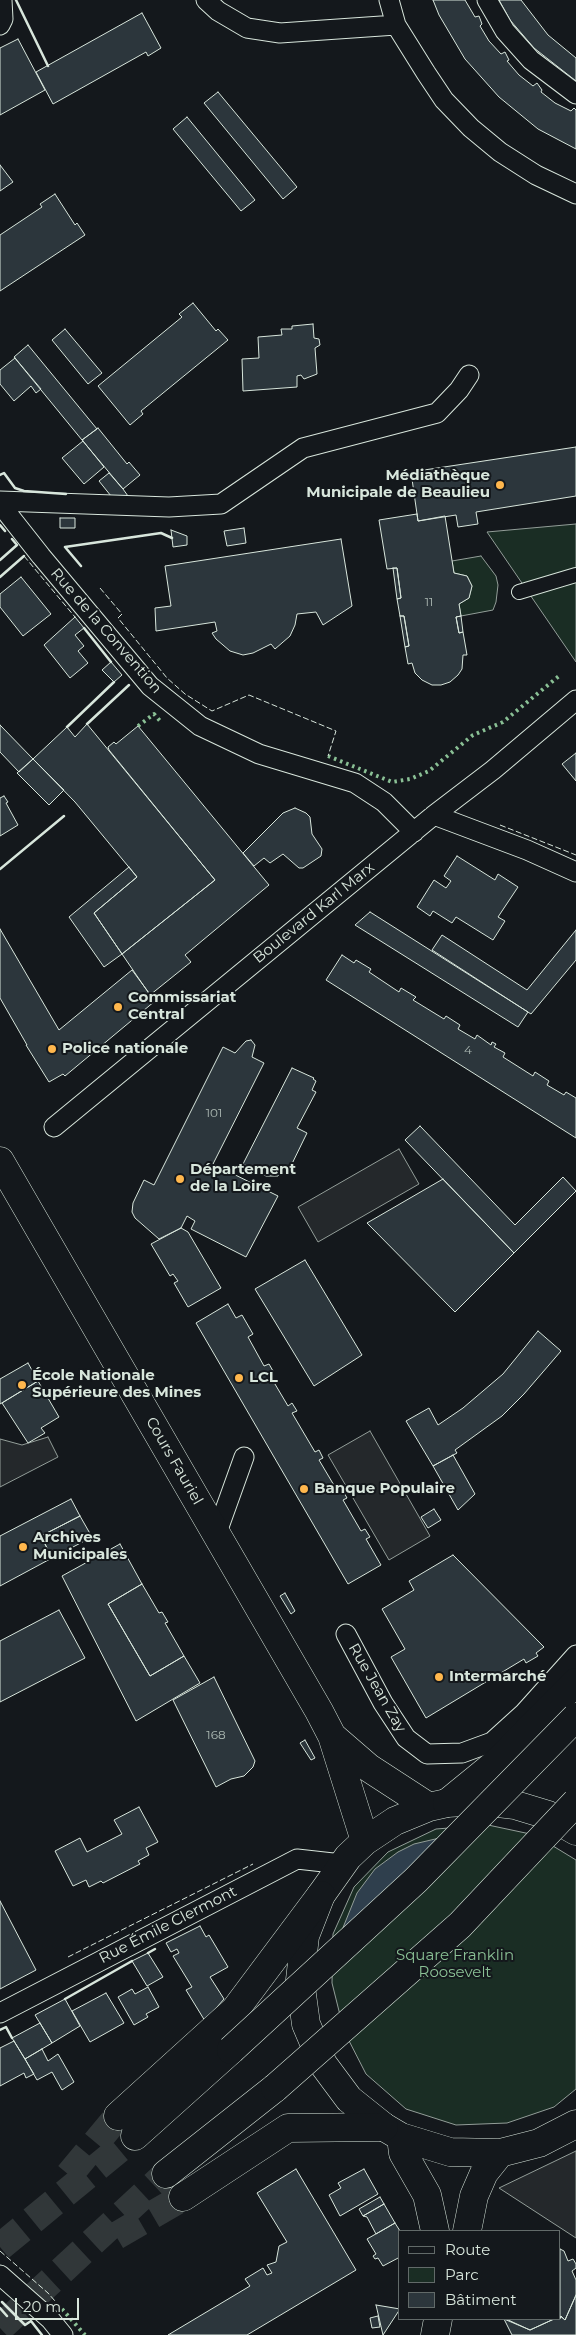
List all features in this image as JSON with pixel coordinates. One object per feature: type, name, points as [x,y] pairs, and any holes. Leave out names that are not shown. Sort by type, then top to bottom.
[{"type":"main road","name":"Cours Fauriel","points":[[0,1161],[332,1736],[365,1841]]},
{"type":"main road","points":[[438,1805],[496,1763],[576,1682]]},
{"type":"main road","points":[[135,2136],[416,1880],[576,1717]]},
{"type":"main road","name":"Cours Fauriel","points":[[332,1736],[370,1768],[438,1805]]},
{"type":"main road","points":[[118,2116],[235,2010],[342,1864],[365,1841],[395,1821],[438,1805],[481,1801],[515,1805],[548,1815],[576,1831]]},
{"type":"main road","points":[[166,2174],[275,2088],[460,1925],[576,1802]]},
{"type":"main road","points":[[321,1895],[305,1936],[300,1980],[306,2024],[323,2064],[349,2099],[392,2132],[427,2195],[435,2230]]},
{"type":"main road","points":[[183,2197],[288,2128],[392,2132],[450,2152],[500,2153],[539,2144],[576,2124]]},
{"type":"main road","points":[[467,2230],[477,2188],[484,2173],[500,2153]]},
{"type":"main road","points":[[435,2335],[438,2320]]},
{"type":"street","points":[[0,25],[3,19],[2,0]]},
{"type":"street","points":[[206,0],[218,11],[246,28],[280,33],[396,25]]},
{"type":"street","points":[[389,0],[396,25],[444,100],[471,128],[500,152],[536,175],[576,194]]},
{"type":"street","points":[[487,0],[505,31],[531,60],[576,94]]},
{"type":"street","points":[[0,502],[169,507],[221,504],[303,448],[437,413],[459,390],[469,375]]},
{"type":"street","name":"Rue de la Convention","points":[[0,502],[41,556],[150,686],[200,726],[259,754],[355,783],[384,802],[414,832]]},
{"type":"street","points":[[519,592],[576,575]]},
{"type":"street","name":"Boulevard Karl Marx","points":[[54,1127],[434,815],[493,770],[576,700]]},
{"type":"street","points":[[434,815],[526,850],[576,872]]},
{"type":"street","points":[[216,1535],[244,1457]]},
{"type":"street","name":"Rue Jean Zay","points":[[346,1634],[383,1703],[406,1738],[427,1754],[462,1753],[492,1742],[524,1712],[576,1654]]},
{"type":"street","name":"Rue Émile Clermont","points":[[0,2013],[297,1859],[342,1864]]},
{"type":"street","points":[[0,2275],[50,2320],[63,2335]]},
{"type":"green space","points":[[576,524],[576,662],[487,532]]},
{"type":"green space","points":[[481,556],[496,576],[498,585],[496,602],[493,610],[461,616],[459,604],[469,598],[472,586],[467,576],[454,573],[452,561]]},
{"type":"green space","name":"Square Franklin Roosevelt","points":[[488,1825],[535,1835],[576,1860],[576,2089],[554,2107],[507,2123],[456,2125],[406,2109],[366,2074],[344,2031],[332,1983],[333,1934],[354,1887],[388,1852],[436,1829]]},
{"type":"shaded area","points":[[399,1149],[419,1184],[318,1242],[298,1207]]},
{"type":"shaded area","points":[[370,1431],[430,1536],[389,1560],[328,1455]]},
{"type":"shaded area","points":[[48,1437],[58,1457],[0,1487],[0,1439],[22,1445]]},
{"type":"shaded area","points":[[576,2151],[576,2238],[499,2188]]},
{"type":"water","points":[[448,1836],[338,1940],[357,1893],[375,1869],[398,1852],[414,1844]]},
{"type":"building","points":[[433,0],[465,0],[475,17],[479,16],[482,24],[480,26],[489,41],[501,54],[505,52],[509,60],[507,61],[519,75],[533,86],[537,83],[542,90],[541,92],[555,103],[571,111],[574,108],[576,110],[576,149],[538,129],[499,97],[465,59],[439,15]]},
{"type":"building","points":[[499,0],[521,0],[548,35],[576,58],[576,81],[534,48],[510,20]]},
{"type":"building","points":[[142,13],[161,48],[148,56],[146,52],[53,104],[36,72]]},
{"type":"building","points":[[18,39],[45,90],[0,115],[0,48]]},
{"type":"building","points":[[218,92],[297,187],[283,199],[204,103]]},
{"type":"building","points":[[187,117],[255,200],[241,211],[173,129]]},
{"type":"building","points":[[0,165],[13,182],[0,191]]},
{"type":"building","points":[[55,194],[75,225],[77,223],[85,235],[0,291],[0,235],[42,207],[40,204]]},
{"type":"building","points":[[193,303],[216,331],[218,329],[228,340],[141,411],[143,414],[130,425],[98,386],[182,317],[179,314]]},
{"type":"building","points":[[313,324],[314,338],[319,339],[320,345],[315,348],[317,374],[304,379],[301,375],[297,376],[297,387],[243,391],[242,359],[259,358],[258,337],[282,335],[281,329],[292,329],[292,326]]},
{"type":"building","points":[[65,329],[102,373],[88,384],[52,340]]},
{"type":"building","points":[[28,345],[97,429],[82,440],[14,357]]},
{"type":"building","points":[[15,358],[41,389],[36,393],[31,386],[14,401],[0,384],[0,370]]},
{"type":"building","points":[[98,428],[127,464],[129,462],[140,475],[123,489],[82,440]]},
{"type":"building","points":[[83,441],[104,467],[84,484],[62,458]]},
{"type":"building","points":[[576,447],[576,496],[476,512],[478,524],[458,527],[456,515],[418,521],[411,472]]},
{"type":"building","points":[[109,473],[128,496],[111,496],[99,481]]},
{"type":"building","points":[[417,514],[418,521],[445,516],[454,573],[467,576],[472,586],[469,598],[459,604],[461,616],[456,617],[459,633],[463,632],[467,655],[463,655],[462,669],[458,675],[450,682],[441,685],[432,685],[422,680],[415,673],[412,663],[408,664],[405,647],[409,646],[404,616],[400,616],[397,599],[401,598],[397,568],[387,569],[379,520]]},
{"type":"building","points":[[60,518],[75,518],[75,528],[60,528]]},
{"type":"building","points":[[244,528],[246,543],[227,546],[224,531]]},
{"type":"building","points":[[171,530],[187,536],[187,545],[173,547]]},
{"type":"building","points":[[341,539],[352,606],[323,625],[316,612],[297,614],[290,636],[275,649],[271,644],[253,653],[243,655],[230,651],[212,633],[217,631],[215,622],[156,631],[155,608],[171,606],[165,566]]},
{"type":"building","points":[[393,568],[397,568],[401,598],[397,599]]},
{"type":"building","points":[[21,577],[51,614],[23,636],[0,607],[0,594]]},
{"type":"building","points":[[400,616],[404,616],[409,646],[405,647]]},
{"type":"building","points":[[461,616],[463,632],[459,633],[456,617]]},
{"type":"building","points":[[75,617],[84,628],[75,635],[84,646],[78,651],[88,663],[70,678],[44,645]]},
{"type":"building","points":[[111,662],[122,675],[114,682],[102,670]]},
{"type":"building","points":[[87,724],[215,880],[122,954],[94,913],[137,877],[75,802],[33,759],[67,727],[75,737]]},
{"type":"building","points":[[0,725],[33,759],[19,772],[0,752]]},
{"type":"building","points":[[138,726],[269,885],[185,955],[191,962],[150,995],[122,954],[215,880],[109,750],[108,747],[114,742],[116,744]]},
{"type":"building","points":[[576,753],[576,781],[562,764]]},
{"type":"building","points":[[33,759],[64,790],[49,805],[17,773]]},
{"type":"building","points":[[4,796],[18,825],[0,836],[0,798]]},
{"type":"building","points":[[295,808],[310,817],[312,834],[322,849],[321,856],[303,868],[299,868],[283,854],[270,863],[264,858],[254,866],[243,853],[283,813]]},
{"type":"building","points":[[457,856],[495,880],[498,874],[518,887],[498,917],[505,921],[493,940],[456,917],[452,923],[433,911],[430,916],[417,907],[434,880],[446,888],[451,881],[444,876]]},
{"type":"building","points":[[129,867],[137,877],[94,913],[122,954],[104,967],[69,917]]},
{"type":"building","points":[[370,912],[528,1012],[518,1027],[355,925]]},
{"type":"building","name":"Commissariat Central","points":[[0,929],[59,1030],[132,970],[155,1001],[65,1076],[63,1074],[49,1082],[0,998]]},
{"type":"building","points":[[576,930],[576,960],[531,1014],[432,950],[442,935],[527,990]]},
{"type":"building","points":[[342,955],[354,963],[356,960],[371,969],[369,972],[399,992],[401,988],[416,997],[413,1000],[444,1019],[446,1016],[460,1025],[458,1029],[475,1039],[477,1035],[491,1045],[492,1042],[496,1044],[494,1047],[505,1053],[503,1057],[533,1076],[535,1072],[549,1081],[547,1085],[564,1095],[566,1092],[576,1098],[576,1138],[326,980]]},
{"type":"building","points":[[251,1040],[255,1045],[252,1057],[264,1063],[213,1164],[278,1196],[246,1257],[191,1229],[195,1221],[187,1216],[181,1228],[159,1239],[135,1218],[132,1212],[133,1203],[144,1180],[154,1185],[223,1047],[235,1053],[246,1041]]},
{"type":"building","points":[[292,1068],[314,1078],[316,1081],[312,1090],[316,1092],[297,1128],[307,1133],[287,1174],[281,1171],[278,1176],[266,1176],[243,1164]]},
{"type":"building","points":[[420,1126],[515,1225],[563,1177],[576,1191],[514,1253],[405,1140]]},
{"type":"building","points":[[443,1179],[514,1253],[455,1312],[367,1223]]},
{"type":"building","points":[[181,1228],[188,1232],[221,1288],[188,1307],[174,1283],[178,1281],[173,1274],[170,1276],[151,1244]]},
{"type":"building","points":[[305,1260],[362,1355],[314,1386],[255,1289]]},
{"type":"building","points":[[228,1304],[236,1318],[242,1315],[253,1334],[248,1337],[264,1366],[269,1364],[273,1371],[269,1374],[288,1406],[292,1403],[297,1411],[292,1413],[315,1452],[319,1450],[323,1458],[319,1460],[338,1492],[342,1489],[347,1498],[343,1500],[361,1531],[365,1529],[370,1537],[366,1539],[381,1565],[348,1584],[196,1323]]},
{"type":"building","points":[[538,1331],[561,1351],[524,1394],[502,1416],[455,1450],[457,1453],[433,1466],[406,1421],[429,1408],[438,1425],[463,1408],[503,1374]]},
{"type":"building","points":[[28,1363],[38,1381],[0,1404],[0,1379]]},
{"type":"building","points":[[38,1381],[59,1417],[41,1428],[45,1433],[28,1443],[2,1403]]},
{"type":"building","points":[[453,1455],[475,1494],[458,1510],[433,1466]]},
{"type":"building","name":"Archives Municipales","points":[[71,1499],[80,1516],[41,1536],[52,1558],[0,1586],[0,1536]]},
{"type":"building","points":[[434,1509],[441,1520],[428,1528],[421,1517]]},
{"type":"building","points":[[80,1516],[92,1537],[52,1558],[41,1536]]},
{"type":"building","points":[[120,1544],[142,1584],[108,1604],[150,1676],[184,1656],[200,1683],[136,1721],[62,1576]]},
{"type":"building","points":[[453,1555],[544,1647],[536,1653],[538,1656],[526,1663],[524,1659],[426,1718],[391,1657],[405,1649],[382,1609],[414,1590],[409,1581]]},
{"type":"building","points":[[142,1584],[159,1613],[162,1612],[168,1622],[165,1623],[184,1656],[150,1676],[108,1604]]},
{"type":"building","points":[[285,1593],[295,1611],[291,1614],[280,1596]]},
{"type":"building","points":[[59,1610],[85,1658],[0,1702],[0,1641]]},
{"type":"building","points":[[214,1677],[255,1761],[253,1767],[244,1776],[231,1779],[216,1787],[173,1700]]},
{"type":"building","points":[[305,1740],[315,1758],[311,1760],[300,1743]]},
{"type":"building","points":[[139,1807],[158,1842],[146,1848],[149,1855],[138,1861],[140,1864],[103,1883],[101,1881],[89,1887],[86,1880],[73,1886],[55,1851],[80,1838],[87,1852],[122,1834],[114,1820]]},
{"type":"building","points":[[0,1901],[36,1970],[0,1989]]},
{"type":"building","points":[[200,1926],[206,1937],[209,1935],[228,1967],[210,1977],[224,1999],[205,2021],[186,1990],[192,1987],[173,1956],[179,1953],[177,1949],[171,1952],[166,1943]]},
{"type":"building","points":[[148,1953],[163,1977],[147,1986],[132,1961]]},
{"type":"building","points":[[148,1987],[159,2007],[146,2014],[148,2017],[134,2025],[118,1997],[132,1989],[135,1994]]},
{"type":"building","points":[[106,1993],[124,2023],[90,2042],[72,2011]]},
{"type":"building","points":[[65,1999],[80,2026],[52,2043],[35,2015]]},
{"type":"building","points":[[40,2023],[52,2043],[25,2059],[12,2038]]},
{"type":"building","points":[[14,2041],[34,2074],[26,2078],[24,2073],[0,2086],[0,2048]]},
{"type":"building","points":[[42,2049],[48,2061],[58,2054],[74,2082],[62,2090],[52,2072],[37,2080],[25,2059]]},
{"type":"building","points":[[296,2169],[356,2270],[247,2335],[168,2335],[250,2286],[245,2279],[263,2268],[267,2275],[272,2273],[267,2265],[276,2262],[279,2246],[287,2242],[257,2193]]},
{"type":"building","points":[[364,2169],[378,2194],[340,2216],[329,2195],[341,2188],[338,2183]]},
{"type":"building","points":[[380,2197],[384,2204],[363,2216],[359,2209]]},
{"type":"building","points":[[384,2204],[395,2223],[376,2234],[367,2217],[363,2216]]},
{"type":"building","points":[[395,2223],[399,2230],[398,2258],[383,2266],[378,2258],[375,2259],[373,2256],[376,2254],[367,2239]]},
{"type":"building","points":[[561,2250],[564,2251],[568,2261],[573,2259],[576,2264],[576,2268],[572,2271],[576,2280],[576,2295],[565,2320],[561,2317]]},
{"type":"building","points":[[576,2295],[576,2335],[512,2335],[504,2320],[530,2330],[552,2320],[561,2320],[561,2316],[565,2320]]},
{"type":"building","points":[[376,2305],[398,2309],[398,2312],[383,2335]]},
{"type":"building","points":[[378,2316],[380,2327],[372,2328],[370,2318]]},
{"type":"building","points":[[508,2320],[552,2320],[530,2330]]},
{"type":"tunnel","points":[[69,2175],[118,2116]]},
{"type":"tunnel","points":[[0,2247],[135,2136]]},
{"type":"tunnel","points":[[0,2328],[166,2174]]},
{"type":"tunnel","points":[[116,2236],[183,2197]]},
{"type":"hedge","points":[[328,756],[392,782],[410,779],[429,771],[473,735],[503,722],[559,676]]},
{"type":"hedge","points":[[138,726],[154,714],[161,722]]},
{"type":"hedge","points":[[62,2309],[85,2335]]},
{"type":"fence","points":[[24,556],[75,617]]},
{"type":"fence","points":[[100,588],[122,614],[118,618],[167,678],[185,694],[212,711],[249,695],[336,731],[328,756]]},
{"type":"fence","points":[[500,825],[576,855]]},
{"type":"fence","points":[[68,1957],[253,1864]]},
{"type":"fence","points":[[0,2251],[48,2293],[62,2309]]},
{"type":"wall","points":[[16,0],[48,66]]},
{"type":"wall","points":[[0,475],[4,473],[15,488],[24,491],[66,494]]},
{"type":"wall","points":[[0,525],[5,531]]},
{"type":"wall","points":[[81,566],[65,547],[161,533],[172,538]]},
{"type":"wall","points":[[0,560],[17,545],[12,539]]},
{"type":"wall","points":[[0,577],[24,556]]},
{"type":"wall","points":[[84,628],[111,662]]},
{"type":"wall","points":[[67,727],[114,682]]},
{"type":"wall","points":[[87,724],[129,685]]},
{"type":"wall","points":[[0,869],[64,816]]},
{"type":"wall","points":[[148,1953],[155,1949]]},
{"type":"wall","points":[[65,1999],[132,1961]]},
{"type":"wall","points":[[0,2030],[6,2027],[12,2038]]},
{"type":"wall","points":[[2,2302],[25,2325],[31,2321],[42,2335]]},
{"type":"wall","points":[[0,2308],[7,2316]]},
{"type":"place","name":"Médiathèque Municipale de Beaulieu","points":[[500,485]]},
{"type":"place","name":"Commissariat Central","points":[[118,1007]]},
{"type":"place","name":"Police nationale","points":[[52,1049]]},
{"type":"place","name":"Département de la Loire","points":[[180,1179]]},
{"type":"place","name":"LCL","points":[[239,1378]]},
{"type":"place","name":"École Nationale Supérieure des Mines","points":[[22,1385]]},
{"type":"place","name":"Banque Populaire","points":[[304,1489]]},
{"type":"place","name":"Archives Municipales","points":[[23,1547]]},
{"type":"place","name":"Intermarché","points":[[439,1677]]}]
